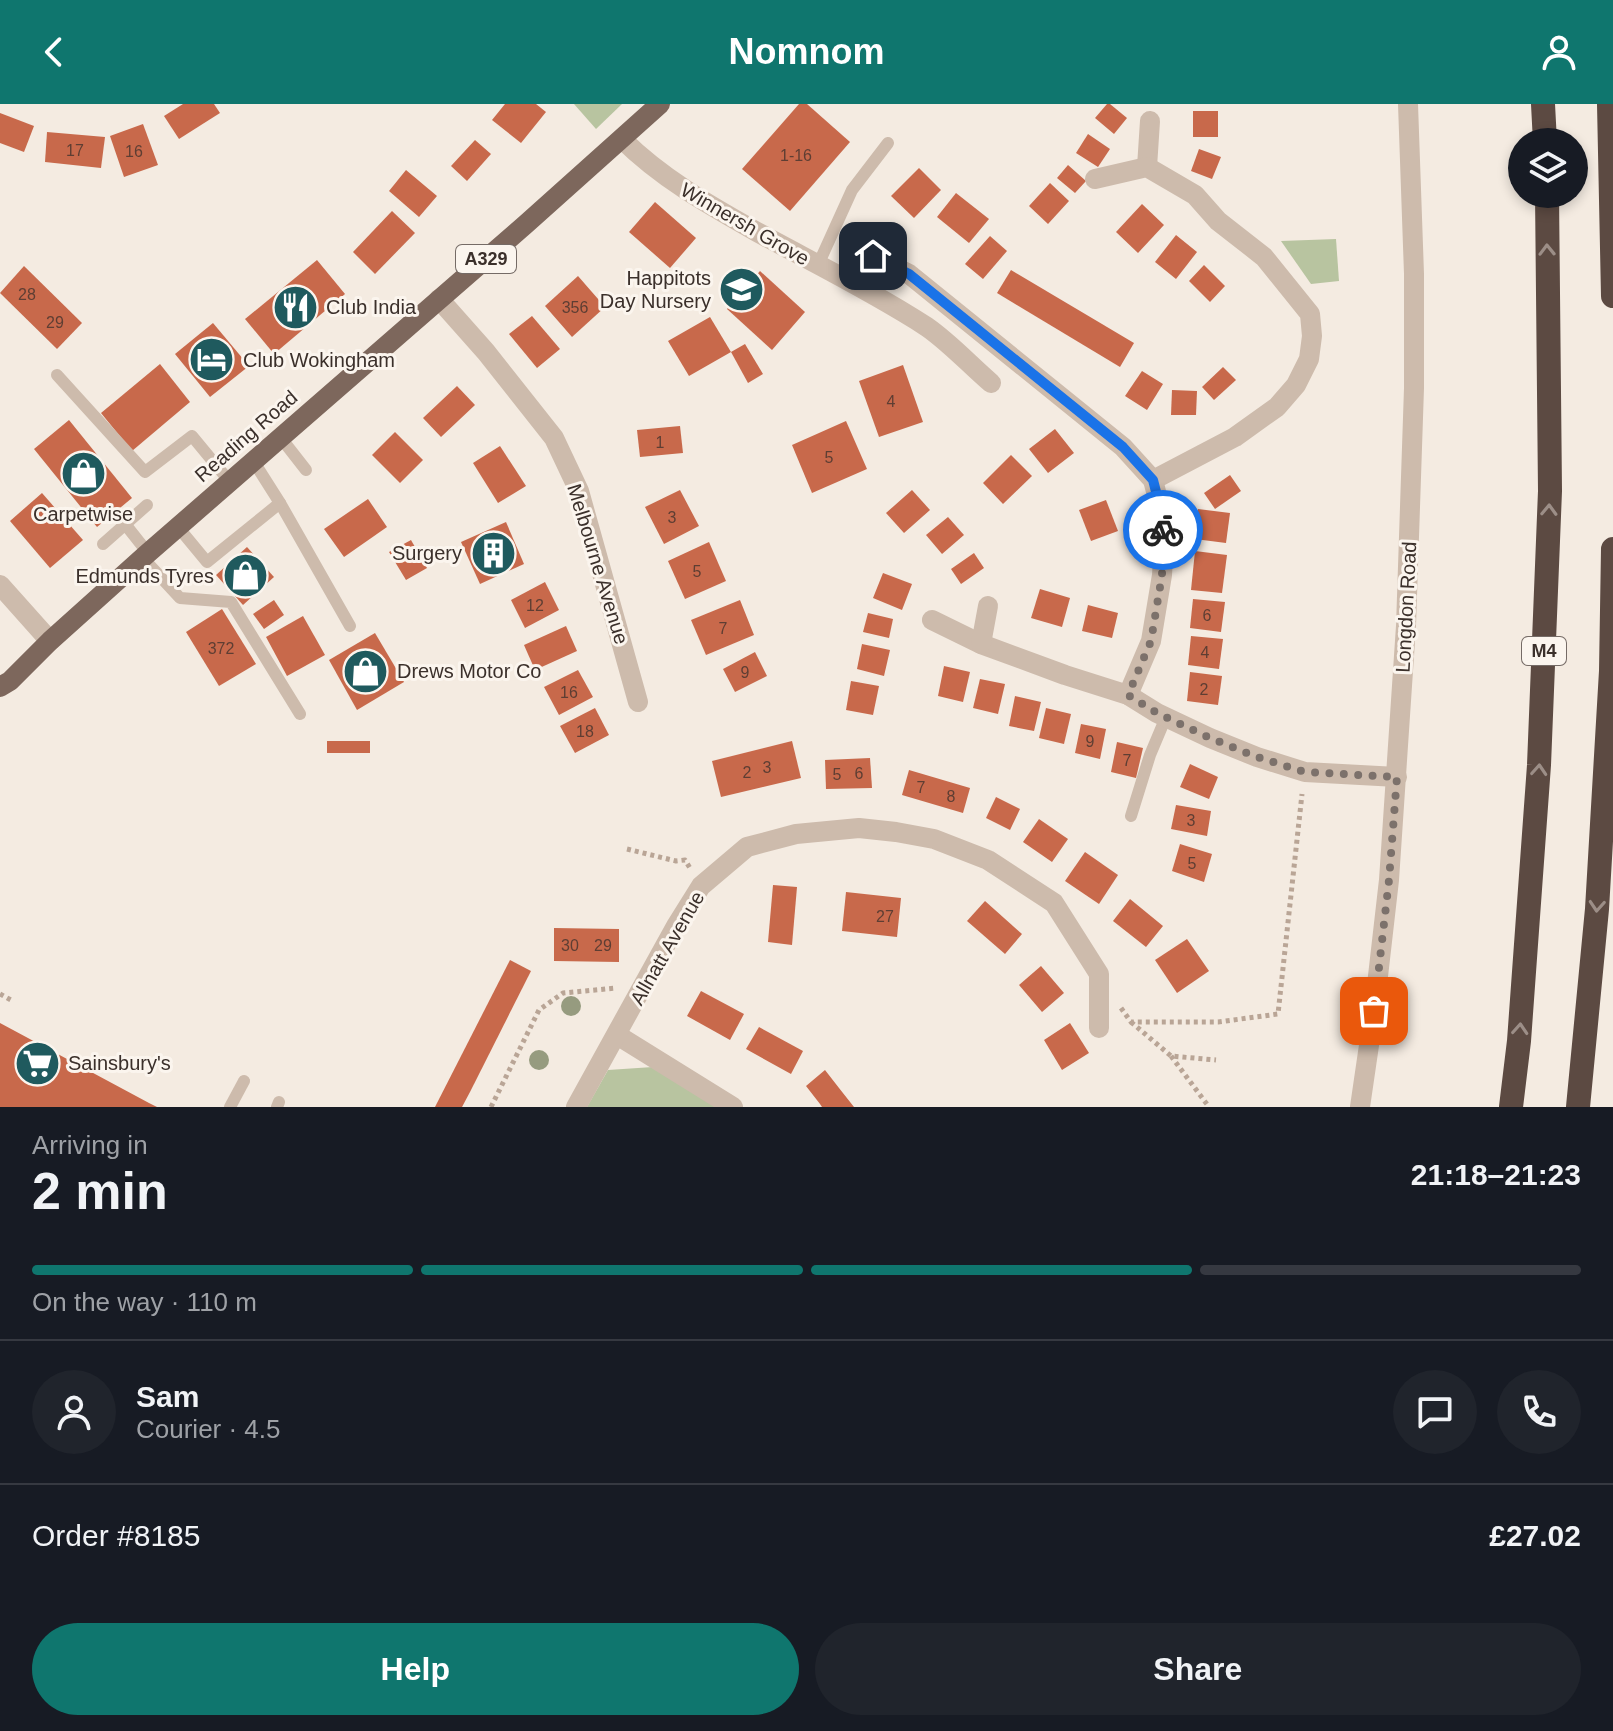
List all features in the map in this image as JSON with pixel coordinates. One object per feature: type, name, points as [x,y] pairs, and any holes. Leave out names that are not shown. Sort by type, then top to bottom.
[{"type":"highway","points":[[1543,104],[1544,128]]},
{"type":"highway","points":[[1609,104],[1613,296]]},
{"type":"highway","name":"M4","points":[[1511,1107],[1519,1041],[1538,781],[1548,552],[1547,208]]},
{"type":"highway","points":[[1578,1107],[1598,893],[1611,671],[1613,549]]},
{"type":"main road","name":"Reading Road","points":[[0,706],[5,684],[50,641],[660,104]]},
{"type":"street","name":"Longdon Road","points":[[1360,1107],[1389,880],[1406,626],[1414,388],[1414,274],[1408,104]]},
{"type":"street","points":[[1147,167],[1150,121]]},
{"type":"street","name":"Winnersh Grove","points":[[622,139],[667,179],[929,329],[991,383]]},
{"type":"street","points":[[1095,179],[1147,167],[1195,195],[1218,221],[1264,257],[1310,314],[1312,336],[1309,359],[1296,385],[1277,407],[1235,437],[1153,480]]},
{"type":"street","points":[[873,256],[909,274],[1123,447],[1153,480],[1164,542],[1162,575],[1151,641],[1128,695]]},
{"type":"street","name":"Melbourne Avenue","points":[[439,299],[486,352],[554,438],[579,491],[638,702]]},
{"type":"street","points":[[0,585],[50,641]]},
{"type":"street","points":[[981,644],[988,606]]},
{"type":"street","points":[[932,620],[981,644],[1128,695],[1166,717],[1257,757],[1305,772],[1397,777]]},
{"type":"street","name":"Allnatt Avenue","points":[[576,1107],[701,886],[747,847],[796,834],[859,828],[934,839],[988,860],[1054,903],[1106,972]]},
{"type":"street","points":[[1099,1028],[1106,972]]},
{"type":"street","points":[[617,1035],[733,1107]]},
{"type":"lane","points":[[818,265],[852,190],[888,143]]},
{"type":"lane","points":[[57,375],[145,472],[192,436],[230,482]]},
{"type":"lane","points":[[281,438],[306,470]]},
{"type":"lane","points":[[254,462],[350,626]]},
{"type":"lane","points":[[178,527],[207,562],[280,503]]},
{"type":"lane","points":[[103,544],[147,505]]},
{"type":"lane","points":[[125,524],[145,556],[180,598],[231,602],[300,714]]},
{"type":"lane","points":[[1131,816],[1150,755],[1166,717]]},
{"type":"lane","points":[[230,1107],[244,1081]]},
{"type":"path","points":[[1131,1022],[1218,1022],[1278,1014],[1305,772]]},
{"type":"path","points":[[627,849],[676,861],[685,860],[701,886]]},
{"type":"path","points":[[1106,972],[1131,1022],[1171,1056],[1209,1107]]},
{"type":"path","points":[[491,1107],[539,1010],[563,993],[643,985]]},
{"type":"path","points":[[0,994],[11,1000]]},
{"type":"path","points":[[1171,1056],[1216,1060]]},
{"type":"green space","points":[[574,104],[622,104],[596,129]]},
{"type":"green space","points":[[1336,239],[1339,281],[1311,284],[1281,241]]},
{"type":"green space","points":[[653,1067],[716,1107],[587,1107],[608,1070]]},
{"type":"building","points":[[183,104],[214,104],[220,113],[179,139],[164,116]]},
{"type":"building","points":[[505,104],[536,104],[546,112],[521,143],[492,120]]},
{"type":"building","points":[[799,104],[807,104],[850,142],[790,211],[742,169]]},
{"type":"building","points":[[1107,104],[1127,118],[1114,134],[1095,118]]},
{"type":"building","points":[[1193,111],[1218,111],[1218,137],[1193,137]]},
{"type":"building","points":[[0,113],[34,126],[24,152],[0,143]]},
{"type":"building","points":[[143,124],[158,165],[124,177],[110,136]]},
{"type":"building","points":[[47,132],[105,137],[101,168],[45,162]]},
{"type":"building","points":[[1088,134],[1110,149],[1098,167],[1076,153]]},
{"type":"building","points":[[475,140],[491,154],[467,181],[451,166]]},
{"type":"building","points":[[1199,149],[1221,157],[1212,179],[1191,171]]},
{"type":"building","points":[[1068,165],[1086,181],[1075,193],[1057,178]]},
{"type":"building","points":[[919,168],[941,190],[914,218],[891,196]]},
{"type":"building","points":[[406,170],[437,196],[419,217],[389,191]]},
{"type":"building","points":[[1050,183],[1069,201],[1048,224],[1029,206]]},
{"type":"building","points":[[956,193],[989,219],[969,243],[937,217]]},
{"type":"building","name":"Happitots Day Nursery","points":[[655,202],[696,238],[670,268],[629,232]]},
{"type":"building","points":[[1142,204],[1164,225],[1138,253],[1116,232]]},
{"type":"building","points":[[392,211],[415,233],[375,274],[353,252]]},
{"type":"building","points":[[1176,235],[1197,252],[1176,279],[1155,262]]},
{"type":"building","points":[[990,236],[1007,251],[983,279],[965,264]]},
{"type":"building","name":"Club India","points":[[317,260],[345,294],[274,354],[245,319]]},
{"type":"building","points":[[1204,265],[1225,286],[1210,302],[1189,281]]},
{"type":"building","points":[[24,266],[82,323],[57,349],[0,293]]},
{"type":"building","points":[[1011,270],[1134,343],[1120,367],[997,293]]},
{"type":"building","points":[[760,271],[805,312],[772,350],[727,309]]},
{"type":"building","points":[[578,276],[605,307],[572,337],[545,306]]},
{"type":"building","points":[[532,316],[560,349],[537,368],[509,334]]},
{"type":"building","points":[[710,317],[731,352],[689,376],[668,341]]},
{"type":"building","name":"Club Wokingham","points":[[213,323],[249,366],[210,397],[175,354]]},
{"type":"building","points":[[745,344],[763,374],[748,383],[731,352]]},
{"type":"building","points":[[160,364],[190,402],[132,451],[101,413]]},
{"type":"building","points":[[903,365],[923,422],[879,437],[859,381]]},
{"type":"building","points":[[1223,367],[1236,380],[1214,400],[1202,387]]},
{"type":"building","points":[[1142,371],[1163,384],[1147,410],[1125,396]]},
{"type":"building","points":[[457,386],[475,405],[441,437],[423,418]]},
{"type":"building","points":[[1172,390],[1197,391],[1196,415],[1171,415]]},
{"type":"building","name":"Carpetwise","points":[[69,420],[132,498],[97,527],[34,449]]},
{"type":"building","points":[[846,421],[867,469],[812,493],[792,445]]},
{"type":"building","points":[[680,426],[683,453],[640,457],[637,430]]},
{"type":"building","points":[[1055,429],[1074,453],[1048,473],[1029,449]]},
{"type":"building","points":[[395,432],[423,460],[400,483],[372,455]]},
{"type":"building","points":[[500,446],[526,486],[498,503],[473,463]]},
{"type":"building","points":[[1011,455],[1032,476],[1003,504],[983,483]]},
{"type":"building","points":[[1230,475],[1241,491],[1215,509],[1204,493]]},
{"type":"building","points":[[680,490],[699,526],[664,544],[645,507]]},
{"type":"building","points":[[912,490],[930,510],[904,533],[886,513]]},
{"type":"building","points":[[42,493],[83,540],[50,568],[10,521]]},
{"type":"building","points":[[368,499],[387,527],[344,557],[324,529]]},
{"type":"building","points":[[1106,500],[1118,531],[1091,541],[1079,510]]},
{"type":"building","points":[[1198,509],[1230,513],[1226,543],[1195,539]]},
{"type":"building","points":[[948,517],[964,535],[942,554],[926,535]]},
{"type":"building","name":"Surgery","points":[[506,522],[524,564],[480,584],[461,542]]},
{"type":"building","points":[[411,540],[427,568],[406,580],[389,552]]},
{"type":"building","points":[[709,542],[726,581],[685,599],[668,561]]},
{"type":"building","name":"Edmunds Tyres","points":[[247,547],[274,577],[243,605],[216,575]]},
{"type":"building","points":[[1195,551],[1227,555],[1222,593],[1191,590]]},
{"type":"building","points":[[974,553],[984,568],[961,584],[951,569]]},
{"type":"building","points":[[883,573],[912,584],[902,610],[873,598]]},
{"type":"building","points":[[545,582],[559,610],[525,628],[511,600]]},
{"type":"building","points":[[1040,589],[1070,598],[1062,627],[1031,618]]},
{"type":"building","points":[[1193,599],[1225,602],[1221,632],[1190,628]]},
{"type":"building","points":[[274,600],[284,615],[264,629],[253,614]]},
{"type":"building","points":[[740,600],[754,635],[706,655],[691,620]]},
{"type":"building","points":[[1088,605],[1118,613],[1112,638],[1082,631]]},
{"type":"building","points":[[222,609],[256,664],[219,686],[186,632]]},
{"type":"building","points":[[868,613],[893,619],[889,638],[863,632]]},
{"type":"building","points":[[303,616],[325,655],[287,676],[266,637]]},
{"type":"building","points":[[566,626],[577,651],[535,670],[524,645]]},
{"type":"building","name":"Drews Motor Co","points":[[375,633],[404,682],[357,710],[329,660]]},
{"type":"building","points":[[1191,636],[1223,639],[1219,669],[1188,665]]},
{"type":"building","points":[[862,644],[890,650],[884,676],[857,669]]},
{"type":"building","points":[[755,652],[767,676],[735,692],[723,669]]},
{"type":"building","points":[[944,666],[970,672],[963,702],[938,696]]},
{"type":"building","points":[[578,670],[593,697],[559,715],[544,687]]},
{"type":"building","points":[[1190,672],[1222,676],[1218,705],[1187,701]]},
{"type":"building","points":[[980,679],[1005,684],[998,714],[973,708]]},
{"type":"building","points":[[851,681],[879,686],[873,715],[846,710]]},
{"type":"building","points":[[1015,696],[1041,702],[1034,731],[1009,726]]},
{"type":"building","points":[[595,708],[609,735],[575,753],[560,726]]},
{"type":"building","points":[[1046,708],[1071,714],[1064,744],[1039,738]]},
{"type":"building","points":[[1081,724],[1106,729],[1100,759],[1075,753]]},
{"type":"building","points":[[327,741],[370,741],[370,753],[327,753]]},
{"type":"building","points":[[792,741],[801,778],[721,797],[712,761]]},
{"type":"building","points":[[1117,742],[1143,748],[1136,778],[1111,772]]},
{"type":"building","points":[[870,758],[872,788],[826,789],[825,760]]},
{"type":"building","points":[[1190,764],[1218,777],[1209,799],[1180,787]]},
{"type":"building","points":[[909,770],[970,788],[963,813],[902,795]]},
{"type":"building","points":[[996,797],[1020,809],[1010,830],[986,818]]},
{"type":"building","points":[[1176,805],[1211,811],[1207,836],[1171,829]]},
{"type":"building","points":[[1039,819],[1068,839],[1052,862],[1023,842]]},
{"type":"building","points":[[1180,844],[1212,854],[1204,882],[1172,871]]},
{"type":"building","points":[[1085,852],[1118,875],[1099,904],[1065,881]]},
{"type":"building","points":[[773,885],[797,887],[792,945],[768,942]]},
{"type":"building","points":[[846,892],[901,898],[897,937],[842,931]]},
{"type":"building","points":[[1130,899],[1163,926],[1146,947],[1113,921]]},
{"type":"building","points":[[985,901],[1022,934],[1005,954],[967,921]]},
{"type":"building","points":[[554,928],[619,929],[619,962],[554,961]]},
{"type":"building","points":[[1187,939],[1209,971],[1177,993],[1155,960]]},
{"type":"building","points":[[510,960],[531,971],[470,1092],[462,1107],[435,1107]]},
{"type":"building","points":[[1041,966],[1064,993],[1042,1012],[1019,985]]},
{"type":"building","points":[[701,991],[744,1014],[730,1040],[687,1016]]},
{"type":"building","name":"Sainsbury's","points":[[0,1023],[149,1103],[157,1107],[0,1107]]},
{"type":"building","points":[[1070,1023],[1089,1053],[1062,1070],[1044,1040]]},
{"type":"building","points":[[759,1027],[803,1051],[791,1074],[746,1049]]},
{"type":"building","points":[[825,1070],[854,1107],[822,1107],[806,1086]]},
{"type":"way so far","points":[[1163,530],[1162,575],[1151,641],[1128,695],[1157,713],[1210,738],[1305,772],[1397,777],[1374,1011]]},
{"type":"place","name":"Happitots Day Nursery","points":[[742,290]]},
{"type":"place","name":"Club India","points":[[295,307]]},
{"type":"place","name":"Club Wokingham","points":[[212,360]]},
{"type":"place","name":"Carpetwise","points":[[83,474]]},
{"type":"place","name":"Surgery","points":[[493,553]]},
{"type":"place","name":"Edmunds Tyres","points":[[245,576]]},
{"type":"place","name":"Drews Motor Co","points":[[366,671]]},
{"type":"place","name":"Sainsbury's","points":[[37,1063]]},
{"type":"route","points":[[873,256],[909,274],[1123,447],[1153,480],[1163,530]]}]
